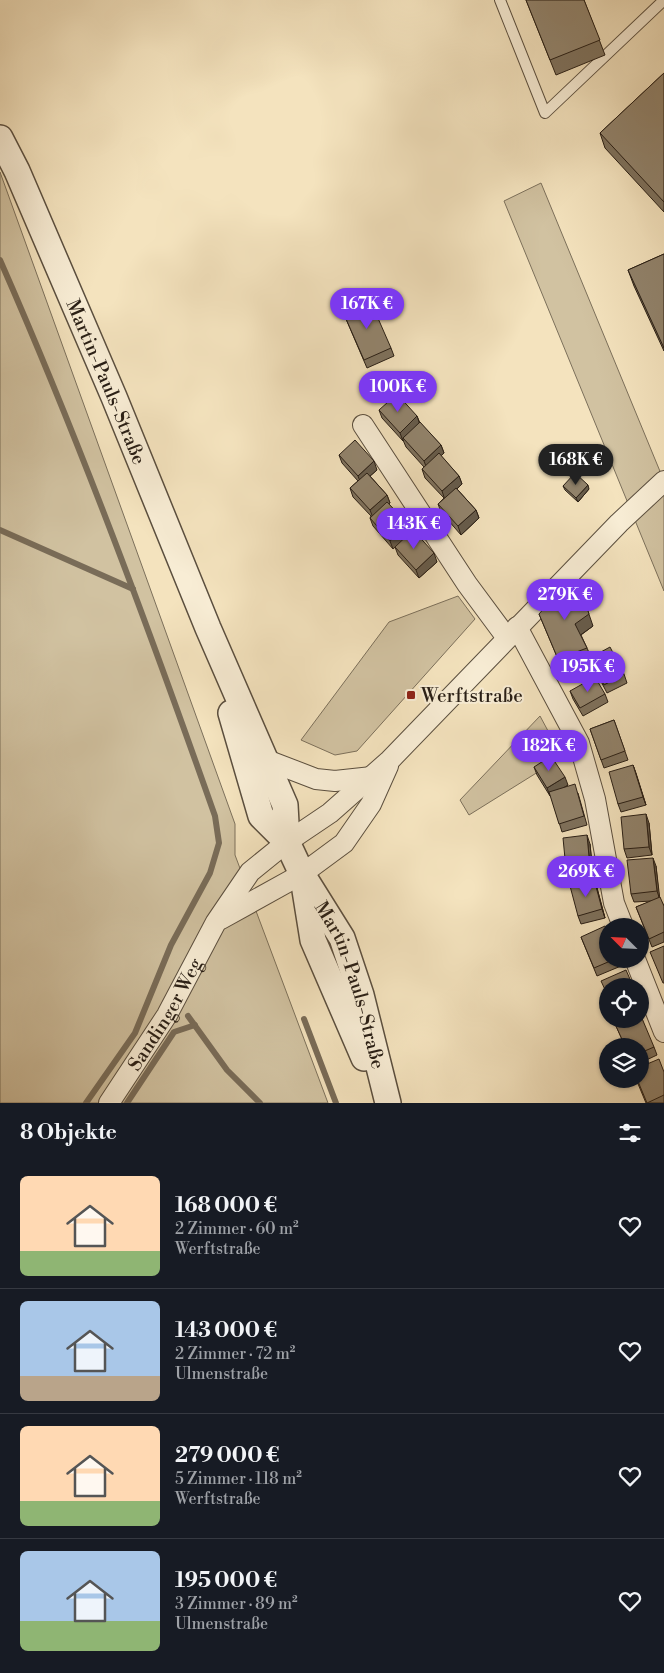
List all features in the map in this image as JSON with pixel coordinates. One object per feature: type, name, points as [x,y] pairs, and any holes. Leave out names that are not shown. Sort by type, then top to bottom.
[{"type":"street","name":"Martin-Pauls-Straße","points":[[0,138],[17,171],[114,397],[208,628],[264,759],[286,805],[287,842]]},
{"type":"street","points":[[363,425],[467,584],[512,632],[579,743],[594,799],[614,903],[620,918]]},
{"type":"street","points":[[287,842],[330,813],[390,760],[619,523],[664,481]]},
{"type":"street","name":"Martin-Pauls-Straße","points":[[208,628],[256,805],[261,816],[287,842],[302,874],[342,938],[361,995],[388,1103]]},
{"type":"street","points":[[264,759],[316,779],[335,781],[372,777]]},
{"type":"street","points":[[216,922],[302,874],[344,843],[371,804],[390,760]]},
{"type":"street","name":"Sandinger Weg","points":[[108,1103],[168,1015],[216,922],[250,872],[287,842]]},
{"type":"street","name":"Martin-Pauls-Straße","points":[[302,874],[313,940],[384,1103]]},
{"type":"street","points":[[639,968],[664,1032]]},
{"type":"lane","points":[[500,0],[545,113],[664,0]]},
{"type":"shaded area","points":[[0,172],[235,824],[235,855],[328,1103],[0,1103]]},
{"type":"shaded area","points":[[541,183],[664,481],[664,591],[504,201]]},
{"type":"shaded area","points":[[458,596],[475,619],[357,751],[335,755],[301,740],[389,622]]},
{"type":"shaded area","points":[[540,716],[562,757],[469,815],[460,800]]},
{"type":"building","points":[[526,0],[584,0],[600,40],[550,60]]},
{"type":"building","points":[[664,73],[664,202],[600,133]]},
{"type":"building","points":[[664,254],[664,348],[628,270]]},
{"type":"building","points":[[370,300],[391,348],[364,360],[343,312]]},
{"type":"building","points":[[397,394],[417,416],[400,433],[379,410]]},
{"type":"building","points":[[420,422],[441,445],[424,461],[403,438]]},
{"type":"building","points":[[355,440],[374,461],[358,476],[339,455]]},
{"type":"building","points":[[439,453],[459,476],[442,491],[422,469]]},
{"type":"building","points":[[367,473],[387,495],[370,510],[350,488]]},
{"type":"building","points":[[575,473],[588,485],[576,498],[563,486]]},
{"type":"building","points":[[456,488],[476,510],[458,526],[438,504]]},
{"type":"building","points":[[387,502],[408,524],[390,541],[370,518]]},
{"type":"building","points":[[413,530],[434,553],[416,570],[395,547]]},
{"type":"building","points":[[568,581],[581,591],[589,614],[575,624],[587,648],[558,659],[539,614]]},
{"type":"building","points":[[610,647],[624,674],[604,685],[590,658]]},
{"type":"building","points":[[595,677],[605,694],[580,708],[570,691]]},
{"type":"building","points":[[614,720],[625,751],[601,760],[590,729]]},
{"type":"building","points":[[551,756],[565,777],[547,788],[534,767]]},
{"type":"building","points":[[633,765],[643,797],[618,804],[609,772]]},
{"type":"building","points":[[575,784],[584,816],[559,824],[549,792]]},
{"type":"building","points":[[646,814],[649,847],[624,849],[621,817]]},
{"type":"building","points":[[587,835],[590,867],[566,869],[563,838]]},
{"type":"building","points":[[653,858],[657,891],[631,894],[627,860]]},
{"type":"building","points":[[594,879],[602,909],[578,916],[570,886]]},
{"type":"building","points":[[660,897],[664,906],[664,932],[649,939],[649,918],[640,918],[636,907]]},
{"type":"building","points":[[599,929],[599,966],[594,968],[581,937]]},
{"type":"building","points":[[664,946],[664,983],[663,983],[650,952]]},
{"type":"building","points":[[626,970],[630,978],[608,978]]},
{"type":"building","points":[[617,1028],[646,1028],[654,1047],[649,1049],[649,1038],[621,1038]]},
{"type":"building","points":[[659,1059],[664,1072],[664,1095],[647,1103],[641,1088],[649,1088],[649,1063]]},
{"type":"waterway","points":[[0,260],[58,397],[139,606],[215,816],[219,843],[210,873],[171,945],[135,1033],[86,1103]]},
{"type":"waterway","points":[[0,530],[133,589]]},
{"type":"waterway","points":[[188,1016],[227,1070],[260,1103]]},
{"type":"waterway","points":[[304,1019],[336,1103]]},
{"type":"waterway","points":[[127,1103],[174,1032],[195,1025]]},
{"type":"place","name":"Werftstraße","points":[[411,695]]}]
